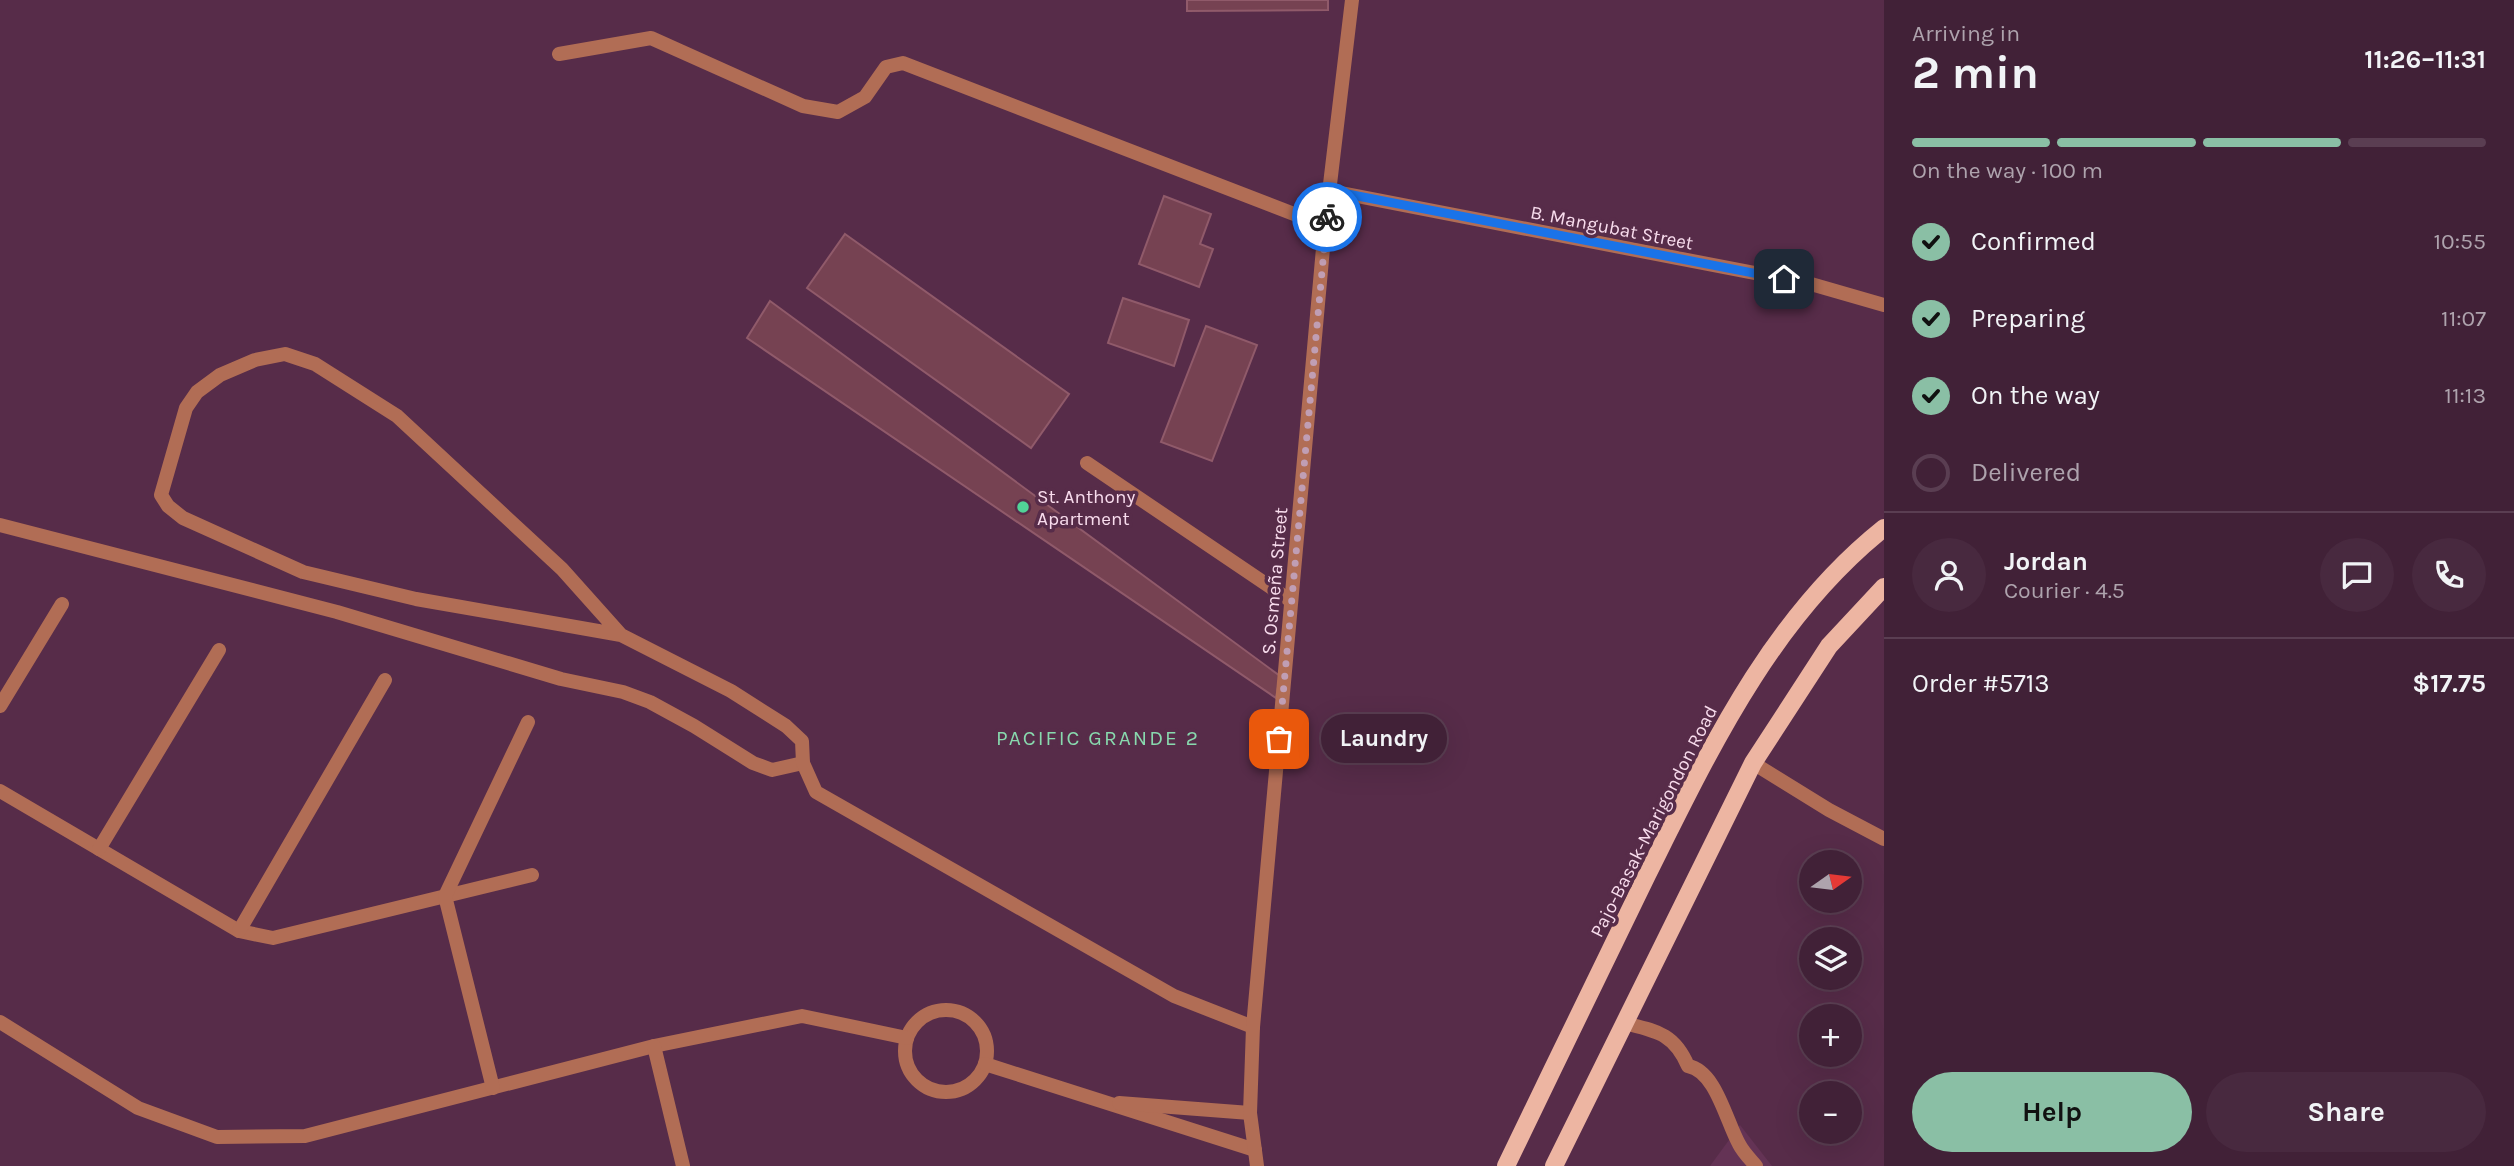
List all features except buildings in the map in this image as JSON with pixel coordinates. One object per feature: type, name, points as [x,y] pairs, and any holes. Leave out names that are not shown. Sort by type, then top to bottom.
[{"type":"main road","name":"Pajo-Basak-Marigondon Road","points":[[1506,1166],[1692,784],[1751,679],[1819,588],[1884,528]]},
{"type":"main road","points":[[1554,1166],[1753,763],[1829,646],[1884,587]]},
{"type":"street","name":"S. Osmeña Street","points":[[1257,1166],[1250,1113],[1253,1027],[1325,226],[1332,191],[1352,0]]},
{"type":"street","points":[[559,54],[651,38],[803,106],[838,112],[865,97],[886,67],[903,63],[1325,226]]},
{"type":"street","name":"B. Mangubat Street","points":[[1332,191],[1811,284],[1884,305]]},
{"type":"street","points":[[621,635],[562,569],[397,416],[315,364],[285,354],[255,360],[220,375],[197,392],[186,408],[161,495],[168,506],[183,517],[303,572],[416,599],[621,635],[731,691],[786,726],[802,741],[803,763],[816,792],[1174,996],[1253,1027]]},
{"type":"street","points":[[1087,463],[1291,601]]},
{"type":"street","points":[[0,525],[337,611],[561,679],[623,692],[650,702],[694,726],[752,763],[772,770],[803,763]]},
{"type":"street","points":[[0,706],[62,604]]},
{"type":"street","points":[[99,849],[219,650]]},
{"type":"street","points":[[239,932],[385,680]]},
{"type":"street","points":[[493,1088],[445,896],[528,722]]},
{"type":"street","points":[[1753,763],[1829,810],[1884,839]]},
{"type":"street","points":[[0,791],[239,932],[273,938],[532,875]]},
{"type":"street","points":[[947,1010],[959,1013],[979,1027],[987,1052],[985,1064],[978,1077],[967,1086],[940,1092],[927,1087],[908,1066],[907,1038],[922,1018],[947,1010]]},
{"type":"street","points":[[0,1022],[138,1108],[217,1137],[305,1136],[654,1046],[802,1016],[907,1038]]},
{"type":"street","points":[[1624,1023],[1664,1034],[1682,1051],[1688,1066],[1695,1068],[1708,1079],[1740,1147],[1756,1166]]},
{"type":"street","points":[[654,1046],[683,1166]]},
{"type":"street","points":[[985,1064],[1094,1101],[1255,1150]]},
{"type":"street","points":[[1094,1101],[1250,1113]]},
{"type":"shaded area","points":[[1740,1125],[1772,1166],[1710,1166]]},
{"type":"way so far","points":[[1279,739],[1327,217]]},
{"type":"place","name":"St. Anthony Apartment","points":[[1023,507]]},
{"type":"place","name":"Laundry","points":[[1279,739]]},
{"type":"district","name":"PACIFIC GRANDE 2","points":[[1098,738]]},
{"type":"route","points":[[1327,217],[1332,191],[1784,279]]}]
